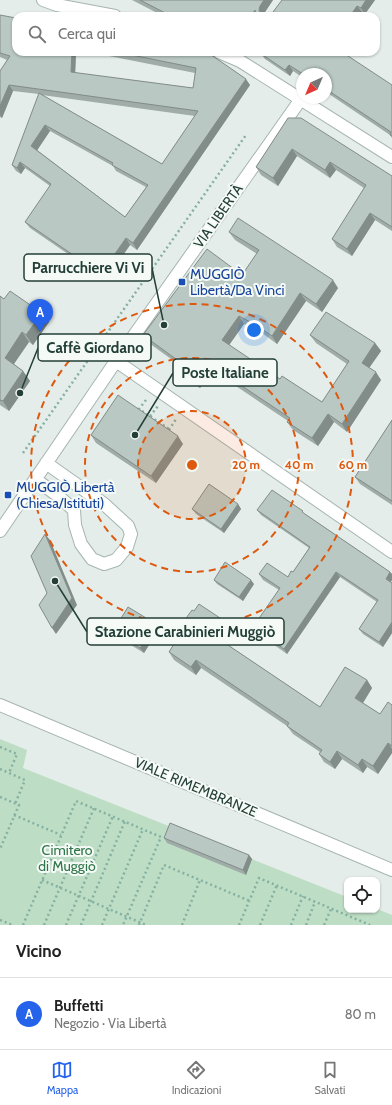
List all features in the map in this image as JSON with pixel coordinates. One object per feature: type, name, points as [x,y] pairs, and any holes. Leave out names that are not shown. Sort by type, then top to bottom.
[{"type":"street","points":[[43,0],[57,5],[88,5],[105,12]]},
{"type":"street","points":[[244,57],[296,96]]},
{"type":"street","name":"VIA LIBERTÀ","points":[[0,531],[297,104]]},
{"type":"street","points":[[308,104],[392,157]]},
{"type":"street","points":[[116,362],[392,552]]},
{"type":"street","points":[[35,479],[74,510],[81,544],[92,559],[104,564],[116,560],[127,547],[132,534],[128,526],[104,504],[46,463]]},
{"type":"street","name":"VIALE RIMEMBRANZE","points":[[0,705],[392,870]]},
{"type":"path","points":[[23,452],[246,135]]},
{"type":"path","points":[[147,398],[139,409],[169,429]]},
{"type":"path","points":[[150,416],[158,406]]},
{"type":"path","points":[[167,433],[176,418]]},
{"type":"path","points":[[0,747],[17,754],[9,773]]},
{"type":"path","points":[[0,769],[25,780],[15,804]]},
{"type":"path","points":[[0,797],[19,805],[0,850]]},
{"type":"path","points":[[23,925],[76,801],[161,837],[123,925]]},
{"type":"path","points":[[44,925],[94,808]]},
{"type":"path","points":[[14,815],[61,835]]},
{"type":"path","points":[[66,925],[112,816]]},
{"type":"path","points":[[81,925],[125,821]]},
{"type":"path","points":[[102,925],[143,829]]},
{"type":"path","points":[[140,924],[164,865],[250,901]]},
{"type":"path","points":[[239,925],[259,878],[370,925]]},
{"type":"path","points":[[42,880],[127,916],[140,924],[146,925]]},
{"type":"path","points":[[182,925],[200,880]]},
{"type":"path","points":[[260,925],[277,885]]},
{"type":"path","points":[[291,925],[303,896]]},
{"type":"path","points":[[306,925],[316,902]]},
{"type":"path","points":[[324,925],[331,908]]},
{"type":"path","points":[[0,920],[13,925]]},
{"type":"green space","name":"Cimitero di Muggiò","points":[[0,739],[27,750],[23,768],[344,896],[344,913],[380,913],[380,910],[392,915],[392,925],[0,925]]},
{"type":"building","points":[[140,0],[264,0],[260,6],[260,12],[255,12],[255,10],[254,12],[163,12]]},
{"type":"building","points":[[282,0],[366,0],[361,8],[357,6],[353,12],[273,12]]},
{"type":"building","points":[[0,15],[12,17],[12,56],[72,56],[71,72],[193,88],[196,68],[137,56],[213,56],[246,79],[133,243],[126,238],[101,274],[25,222],[51,184],[20,162],[17,168],[12,165],[39,93],[162,164],[198,111],[9,85],[0,106],[0,71],[10,56],[0,53]],"holes":[[[45,125],[113,163],[112,165],[148,185],[125,217],[31,146]]]},
{"type":"building","points":[[264,56],[348,56],[392,85],[392,136],[390,135],[391,132],[332,93],[332,68],[296,68],[296,70],[289,65],[285,70]]},
{"type":"building","points":[[288,118],[301,118],[392,176],[392,227],[370,213],[347,249],[332,239],[366,185],[330,162],[325,170],[292,149],[273,178],[256,167]]},
{"type":"building","points":[[238,218],[333,280],[316,304],[300,293],[272,336],[239,316],[222,340],[280,379],[282,376],[322,402],[349,361],[310,335],[326,312],[375,343],[362,363],[376,372],[342,424],[328,414],[312,438],[287,422],[290,418],[206,362],[194,380],[180,371],[184,365],[143,335],[207,249],[242,275],[259,250],[229,232]]},
{"type":"building","points":[[10,291],[42,313],[26,335],[22,332],[5,358],[23,371],[3,401],[0,400],[0,296],[4,299]]},
{"type":"building","points":[[118,395],[178,436],[151,476],[91,435]]},
{"type":"building","points":[[392,420],[392,501],[355,477]]},
{"type":"building","points":[[209,484],[238,504],[221,529],[192,509]]},
{"type":"building","points":[[272,490],[390,572],[386,579],[392,583],[392,622],[379,642],[359,629],[378,600],[336,572],[284,649],[253,627],[280,588],[259,574],[267,563],[288,577],[310,547],[257,510]]},
{"type":"building","points":[[45,534],[72,598],[52,628],[39,605],[47,593],[31,556]]},
{"type":"building","points":[[225,562],[251,580],[239,597],[214,580]]},
{"type":"building","points":[[199,604],[223,620],[213,635],[320,707],[345,667],[367,680],[355,698],[380,714],[388,702],[392,705],[392,746],[388,743],[373,766],[362,759],[358,765],[337,751],[330,762],[319,754],[322,750],[287,726],[289,723],[196,660],[191,667],[169,652],[174,644],[168,640],[182,619],[184,621],[192,610],[194,611]]},
{"type":"building","points":[[128,607],[156,624],[140,648],[113,631]]},
{"type":"building","points":[[170,823],[249,855],[243,870],[164,838]]},
{"type":"place","name":"MUGGIÒ Libertà/Da Vinci","points":[[182,282]]},
{"type":"place","name":"Parrucchiere Vi Vi","points":[[164,325]]},
{"type":"place","name":"Buffetti","points":[[40,332]]},
{"type":"place","name":"Caffè Giordano","points":[[20,393]]},
{"type":"place","name":"Poste Italiane","points":[[135,435]]},
{"type":"place","name":"MUGGIÒ Libertà (Chiesa/Istituti)","points":[[8,495]]},
{"type":"place","name":"Stazione Carabinieri Muggiò","points":[[55,581]]}]
